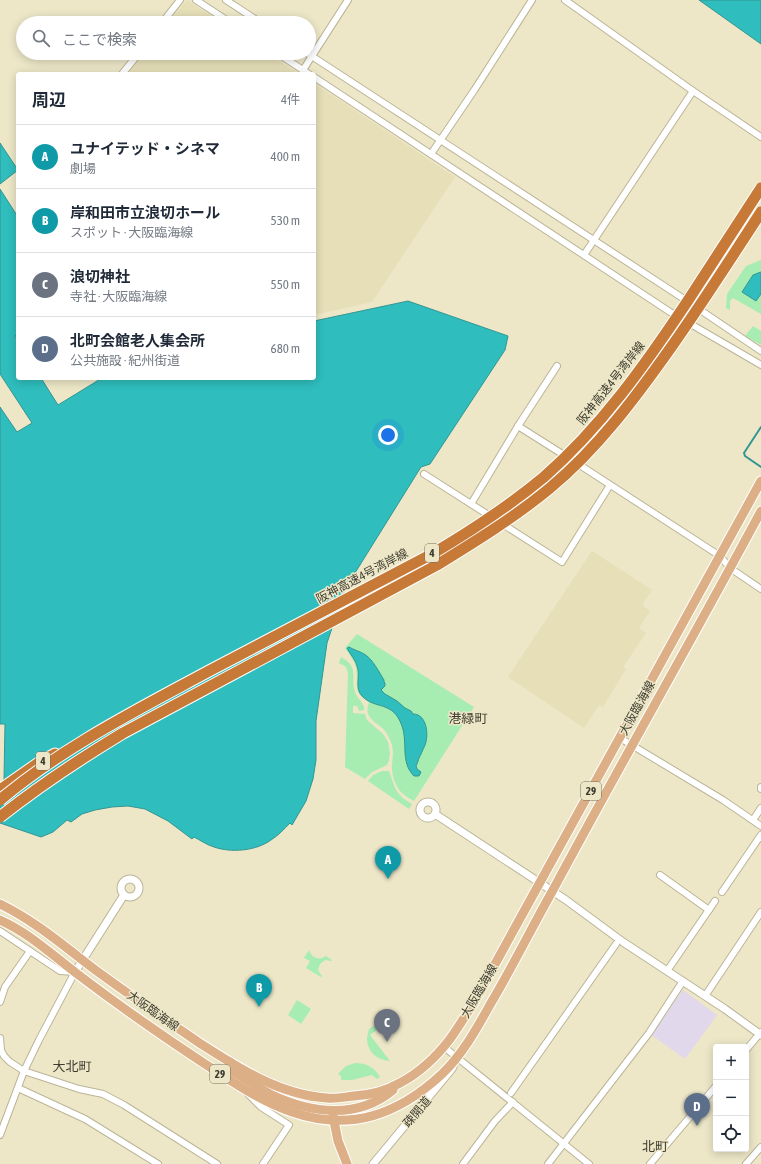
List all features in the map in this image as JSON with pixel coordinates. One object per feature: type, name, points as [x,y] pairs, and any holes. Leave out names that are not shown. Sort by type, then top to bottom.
[{"type":"highway","name":"阪神高速4号湾岸線","points":[[0,800],[89,737],[158,698],[432,554],[522,495],[564,458],[614,404],[668,330],[761,188]]},
{"type":"highway","name":"4","points":[[0,817],[23,798],[104,744],[437,565],[470,545],[526,507],[574,466],[623,413],[676,340],[761,212]]},
{"type":"highway","name":"4","points":[[0,790],[40,762],[89,737]]},
{"type":"main road","name":"大阪臨海線","points":[[0,904],[18,912],[44,930],[137,1001],[230,1062],[259,1078],[296,1093],[328,1099],[373,1094],[400,1083],[425,1066],[444,1047],[473,1004],[761,481]]},
{"type":"main road","name":"大阪臨海線","points":[[0,920],[31,936],[75,972],[168,1040],[243,1089],[266,1101],[291,1112],[310,1117],[334,1120],[355,1120],[372,1117],[397,1107],[418,1094],[458,1058],[480,1024],[761,511]]},
{"type":"main road","points":[[230,1062],[232,1071],[272,1095],[302,1106],[331,1111],[355,1109],[374,1102],[387,1095],[400,1083]]},
{"type":"main road","points":[[331,1111],[338,1141],[347,1164]]},
{"type":"street","points":[[167,16],[180,0]]},
{"type":"street","points":[[196,0],[220,16]]},
{"type":"street","points":[[226,0],[250,16]]},
{"type":"street","points":[[316,45],[348,0]]},
{"type":"street","points":[[431,154],[487,71],[532,0]]},
{"type":"street","points":[[565,0],[693,91],[761,137]]},
{"type":"street","points":[[124,72],[133,60]]},
{"type":"street","points":[[288,60],[306,72],[308,60]]},
{"type":"street","points":[[316,60],[594,240],[761,351]]},
{"type":"street","points":[[316,78],[670,312],[761,365]]},
{"type":"street","points":[[584,255],[693,91]]},
{"type":"street","points":[[471,504],[518,426],[558,366]]},
{"type":"street","points":[[518,426],[720,556],[730,568],[761,589]]},
{"type":"street","points":[[424,474],[562,562],[610,485]]},
{"type":"street","points":[[620,738],[723,800],[761,826]]},
{"type":"street","points":[[753,820],[761,808]]},
{"type":"street","points":[[435,814],[540,883],[761,1034],[749,1047]]},
{"type":"street","points":[[722,892],[761,835]]},
{"type":"street","points":[[660,875],[709,910]]},
{"type":"street","points":[[0,1135],[24,1071],[39,1040],[82,960],[124,895]]},
{"type":"street","points":[[667,971],[715,901]]},
{"type":"street","points":[[705,996],[761,912]]},
{"type":"street","points":[[0,931],[60,970],[75,972]]},
{"type":"street","points":[[511,1093],[616,944]]},
{"type":"street","points":[[0,1002],[3,986],[30,951]]},
{"type":"street","points":[[548,1164],[649,1033],[683,981]]},
{"type":"street","points":[[0,1038],[1,1050],[4,1056],[24,1071],[79,1089],[103,1094],[124,1105],[217,1164]]},
{"type":"street","points":[[444,1047],[589,1164]]},
{"type":"street","name":"疎開道","points":[[373,1164],[451,1070],[458,1058]]},
{"type":"street","points":[[18,1088],[85,1119],[158,1164]]},
{"type":"street","points":[[243,1089],[261,1107],[289,1126],[263,1164]]},
{"type":"street","points":[[650,1164],[713,1090]]},
{"type":"street","points":[[463,1164],[496,1121],[513,1102]]},
{"type":"street","points":[[746,1164],[761,1147]]},
{"type":"shaded area","points":[[187,0],[211,16],[174,16]]},
{"type":"shaded area","points":[[137,60],[278,60],[296,72],[127,72]]},
{"type":"shaded area","points":[[316,84],[455,177],[372,302],[316,315]]},
{"type":"shaded area","points":[[592,551],[652,590],[642,605],[650,611],[639,628],[646,633],[623,667],[626,669],[603,707],[599,705],[584,728],[508,677]]},
{"type":"shaded area","points":[[683,990],[717,1015],[685,1059],[650,1034]]},
{"type":"green space","points":[[761,260],[761,314],[733,298],[730,301],[730,310],[726,308],[727,294],[746,266]]},
{"type":"green space","points":[[753,326],[761,331],[761,345],[745,336]]},
{"type":"green space","points":[[357,634],[474,707],[414,801],[407,797],[397,786],[392,771],[393,752],[391,743],[384,730],[368,714],[369,702],[360,695],[358,691],[355,666],[352,658],[345,648]]},
{"type":"green space","points":[[341,657],[347,661],[352,668],[355,692],[364,708],[364,710],[359,711],[357,706],[353,706],[353,713],[365,714],[367,720],[383,734],[388,742],[390,753],[387,765],[372,772],[365,779],[345,767],[348,673],[346,667],[339,663]]},
{"type":"green space","points":[[382,771],[389,771],[396,790],[402,797],[412,804],[409,809],[368,781],[373,775]]},
{"type":"green space","points":[[309,950],[316,958],[323,958],[326,956],[332,960],[325,960],[320,964],[318,970],[322,976],[321,977],[306,968],[310,961],[304,958]]},
{"type":"green space","points":[[297,1000],[311,1009],[301,1024],[288,1015]]},
{"type":"green space","points":[[376,1021],[379,1021],[383,1025],[370,1035],[390,1061],[377,1057],[371,1051],[367,1043],[368,1031],[376,1025]]},
{"type":"green space","points":[[355,1063],[369,1066],[380,1077],[377,1079],[372,1075],[352,1080],[341,1080],[341,1076],[338,1074],[346,1066]]},
{"type":"water","points":[[699,0],[761,0],[761,44]]},
{"type":"water","points":[[0,143],[16,167],[16,172],[0,184]]},
{"type":"water","points":[[0,189],[16,214],[16,380],[42,380],[58,405],[99,380],[316,380],[316,321],[408,301],[508,336],[505,350],[430,464],[421,467],[345,589],[327,643],[316,721],[316,760],[313,779],[306,801],[292,825],[290,823],[265,844],[243,850],[221,849],[206,844],[194,837],[192,839],[168,821],[145,809],[128,806],[112,807],[82,814],[71,822],[67,820],[53,832],[41,837],[0,823],[0,783],[4,780],[5,724],[0,724],[0,407],[17,432],[32,423],[0,374]]},
{"type":"water","points":[[761,272],[761,294],[756,301],[742,292],[753,275]]},
{"type":"water","points":[[349,647],[364,654],[373,662],[384,680],[385,686],[381,690],[385,694],[411,711],[413,714],[421,717],[424,721],[427,736],[425,745],[416,766],[421,772],[419,776],[414,776],[407,765],[404,732],[394,712],[384,706],[372,703],[360,693],[358,689],[358,670],[356,662],[347,648]]},
{"type":"waterway","points":[[761,427],[744,453],[745,456],[761,467]]},
{"type":"place","name":"ユナイテッド・シネマ","points":[[388,879]]},
{"type":"place","name":"岸和田市立浪切ホール","points":[[259,1007]]},
{"type":"place","name":"浪切神社","points":[[387,1042]]},
{"type":"place","name":"北町会館老人集会所","points":[[697,1126]]},
{"type":"district","name":"港緑町","points":[[468,718]]},
{"type":"district","name":"大北町","points":[[72,1066]]},
{"type":"district","name":"北町","points":[[655,1146]]}]
